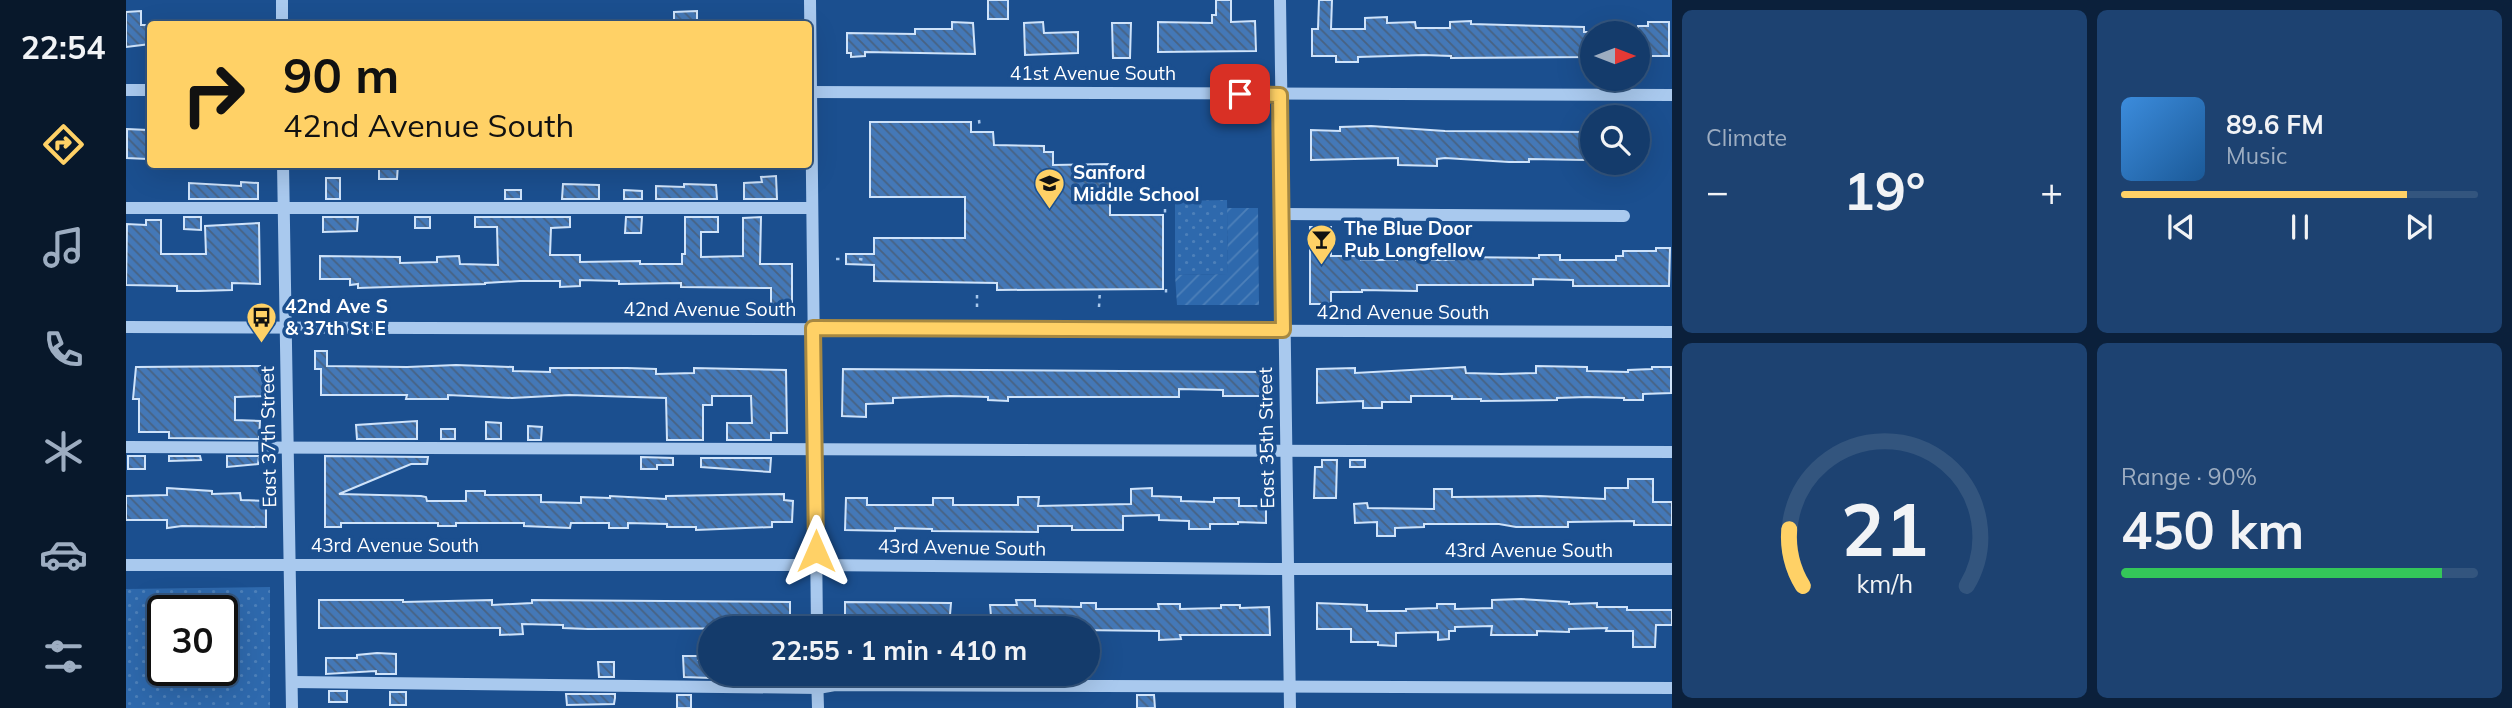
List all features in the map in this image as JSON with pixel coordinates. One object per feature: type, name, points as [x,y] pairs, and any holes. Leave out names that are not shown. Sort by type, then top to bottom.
[{"type":"street","points":[[282,0],[282,21]]},
{"type":"street","points":[[810,0],[810,21]]},
{"type":"street","name":"East 35th Street","points":[[1280,0],[1290,708]]},
{"type":"street","points":[[126,90],[147,90]]},
{"type":"street","name":"41st Avenue South","points":[[812,92],[1672,95]]},
{"type":"street","name":"East 37th Street","points":[[284,168],[292,708]]},
{"type":"street","points":[[811,168],[817,616]]},
{"type":"street","points":[[126,208],[811,208]]},
{"type":"street","points":[[1282,214],[1624,216]]},
{"type":"street","name":"42nd Avenue South","points":[[126,327],[1672,332]]},
{"type":"street","points":[[126,447],[1672,452]]},
{"type":"street","name":"43rd Avenue South","points":[[126,565],[1672,569]]},
{"type":"street","points":[[292,682],[818,688],[835,685],[1672,688]]},
{"type":"street","points":[[818,688],[818,708]]},
{"type":"path","points":[[979,120],[980,128]]},
{"type":"path","points":[[1165,209],[1165,215]]},
{"type":"path","points":[[836,259],[841,259]]},
{"type":"path","points":[[859,260],[866,260]]},
{"type":"path","points":[[1166,289],[1166,296]]},
{"type":"path","points":[[1099,307],[1100,290]]},
{"type":"path","points":[[977,291],[977,307]]},
{"type":"shaded area","points":[[1227,200],[1228,274],[1175,275],[1175,201]]},
{"type":"shaded area","points":[[1227,208],[1258,208],[1259,305],[1177,305],[1175,275],[1228,274]]},
{"type":"shaded area","points":[[270,587],[270,708],[126,708],[126,589]]},
{"type":"building","points":[[988,0],[1008,0],[1008,19],[988,19]]},
{"type":"building","points":[[1216,0],[1231,0],[1231,22],[1255,21],[1256,51],[1158,52],[1158,22],[1212,23],[1212,15],[1216,15]]},
{"type":"building","points":[[1319,0],[1332,0],[1331,29],[1365,29],[1365,18],[1387,17],[1387,23],[1415,22],[1416,28],[1450,28],[1450,22],[1471,21],[1471,24],[1580,27],[1580,57],[1451,58],[1424,55],[1358,57],[1358,62],[1336,62],[1336,56],[1312,56],[1312,29],[1318,29]]},
{"type":"building","points":[[141,11],[141,25],[147,25],[147,44],[126,47],[126,12]]},
{"type":"building","points":[[697,11],[697,21],[674,21],[674,12]]},
{"type":"building","points":[[952,22],[973,23],[975,54],[865,52],[865,56],[851,57],[851,53],[847,53],[847,33],[915,34],[915,29],[952,29]]},
{"type":"building","points":[[1043,22],[1044,33],[1078,32],[1078,53],[1025,55],[1024,23]]},
{"type":"building","points":[[1650,22],[1669,22],[1669,56],[1650,56]]},
{"type":"building","points":[[1112,23],[1131,23],[1130,58],[1113,58]]},
{"type":"building","points":[[870,122],[971,122],[971,132],[993,132],[994,145],[1044,146],[1044,152],[1053,152],[1053,165],[1110,164],[1110,215],[1163,215],[1163,289],[997,290],[997,283],[874,281],[874,265],[846,264],[846,254],[874,254],[874,238],[965,238],[965,197],[870,197]]},
{"type":"building","points":[[1340,127],[1580,132],[1580,160],[1529,159],[1529,162],[1509,162],[1445,158],[1437,159],[1437,166],[1398,165],[1398,158],[1311,160],[1311,130],[1340,131]]},
{"type":"building","points":[[127,129],[147,130],[147,159],[127,158]]},
{"type":"building","points":[[379,168],[398,168],[397,179],[379,179]]},
{"type":"building","points":[[776,176],[777,199],[744,199],[744,183],[762,182],[761,177]]},
{"type":"building","points":[[326,178],[340,178],[340,199],[326,199]]},
{"type":"building","points":[[241,182],[258,183],[258,199],[189,199],[189,183],[241,186]]},
{"type":"building","points":[[563,184],[599,185],[599,199],[562,199]]},
{"type":"building","points":[[684,184],[716,185],[717,199],[656,199],[656,186],[684,187]]},
{"type":"building","points":[[505,190],[521,190],[521,199],[505,199]]},
{"type":"building","points":[[624,190],[642,191],[642,199],[624,199]]},
{"type":"building","points":[[184,217],[201,217],[201,230],[184,229]]},
{"type":"building","points":[[323,217],[358,217],[357,231],[323,232]]},
{"type":"building","points":[[415,217],[430,217],[430,228],[415,228]]},
{"type":"building","points":[[475,217],[570,217],[570,227],[551,228],[550,255],[580,255],[580,262],[640,261],[640,264],[682,264],[682,254],[685,254],[685,217],[718,217],[718,232],[701,232],[701,257],[743,256],[743,218],[761,217],[760,264],[792,264],[792,305],[771,304],[771,288],[681,287],[681,283],[619,284],[619,281],[580,280],[580,286],[560,287],[560,281],[520,281],[358,288],[358,284],[350,285],[350,279],[320,279],[320,256],[400,257],[400,263],[437,262],[437,257],[459,256],[460,264],[498,265],[497,227],[475,227]]},
{"type":"building","points":[[626,217],[642,217],[641,233],[625,233]]},
{"type":"building","points":[[146,220],[161,220],[161,254],[206,254],[205,226],[259,223],[260,284],[232,283],[232,290],[198,291],[177,291],[177,286],[126,285],[127,224],[146,225]]},
{"type":"building","points":[[1310,227],[1331,227],[1331,256],[1361,256],[1361,260],[1397,260],[1397,251],[1416,251],[1416,260],[1454,260],[1454,257],[1539,258],[1539,255],[1560,255],[1560,260],[1616,260],[1616,256],[1623,256],[1623,251],[1656,251],[1656,248],[1670,248],[1669,286],[1573,286],[1573,280],[1533,279],[1533,285],[1417,285],[1417,291],[1331,292],[1331,304],[1310,304]]},
{"type":"building","points":[[315,351],[327,351],[327,366],[456,365],[513,367],[513,371],[550,372],[550,368],[627,368],[656,369],[656,374],[694,373],[694,368],[786,370],[787,433],[771,433],[771,440],[727,440],[727,423],[752,423],[751,396],[712,396],[712,405],[703,405],[703,440],[667,440],[666,398],[569,395],[512,398],[448,395],[448,399],[406,399],[407,395],[321,395],[321,369],[315,369]]},
{"type":"building","points":[[266,366],[267,396],[235,397],[235,420],[260,421],[259,439],[169,438],[169,432],[139,432],[139,399],[133,399],[136,367]]},
{"type":"building","points":[[1536,366],[1587,367],[1587,371],[1628,372],[1652,367],[1671,367],[1671,393],[1643,394],[1643,400],[1587,397],[1481,401],[1452,399],[1452,396],[1411,396],[1411,402],[1382,402],[1382,408],[1363,408],[1363,401],[1317,403],[1317,369],[1355,368],[1355,373],[1465,367],[1466,373],[1501,374],[1536,373]]},
{"type":"building","points":[[843,369],[1262,372],[1262,396],[1223,396],[1223,390],[1179,389],[1179,397],[1008,397],[1008,401],[988,400],[988,397],[950,396],[893,398],[893,403],[866,404],[866,417],[842,416]]},
{"type":"building","points":[[417,421],[417,439],[357,439],[356,425]]},
{"type":"building","points":[[486,422],[501,423],[501,439],[486,439]]},
{"type":"building","points":[[528,426],[542,427],[541,440],[528,440]]},
{"type":"building","points":[[441,429],[455,429],[455,439],[441,439]]},
{"type":"building","points":[[128,456],[145,456],[145,469],[128,469]]},
{"type":"building","points":[[169,456],[200,456],[201,460],[169,461]]},
{"type":"building","points":[[227,456],[259,456],[258,464],[227,467]]},
{"type":"building","points":[[325,456],[428,457],[427,464],[411,464],[339,494],[421,496],[426,497],[427,501],[466,501],[466,491],[485,491],[485,495],[541,495],[541,502],[581,503],[581,497],[666,499],[666,496],[784,494],[784,500],[793,501],[792,522],[772,522],[772,527],[696,530],[696,527],[667,527],[667,524],[628,523],[628,528],[609,528],[609,523],[571,523],[570,528],[524,526],[524,523],[456,523],[456,526],[438,526],[438,523],[341,523],[341,527],[325,527]]},
{"type":"building","points":[[641,457],[673,458],[673,465],[641,469]]},
{"type":"building","points":[[701,458],[771,458],[770,472],[701,467]]},
{"type":"building","points":[[1322,460],[1337,460],[1336,498],[1314,498],[1315,467],[1322,467]]},
{"type":"building","points":[[1350,460],[1365,460],[1365,467],[1350,467]]},
{"type":"building","points":[[1628,479],[1653,479],[1653,502],[1672,502],[1672,525],[1634,525],[1634,521],[1568,522],[1568,527],[1424,524],[1424,527],[1395,528],[1395,536],[1377,536],[1377,522],[1355,523],[1354,504],[1367,503],[1368,508],[1434,509],[1434,489],[1452,489],[1452,497],[1539,496],[1605,499],[1605,488],[1628,488]]},
{"type":"building","points":[[167,488],[212,491],[212,494],[240,493],[241,500],[266,501],[266,527],[167,528],[167,520],[126,520],[126,496],[167,495]]},
{"type":"building","points":[[1152,488],[1152,496],[1181,497],[1181,501],[1214,502],[1214,498],[1239,498],[1239,506],[1266,506],[1266,523],[1210,524],[1210,529],[1189,529],[1189,521],[1159,520],[1159,515],[1123,516],[1123,530],[1072,530],[1072,526],[1038,526],[1038,532],[895,528],[895,531],[845,530],[846,498],[867,498],[867,505],[933,505],[933,498],[953,498],[953,505],[1018,505],[1018,497],[1039,497],[1038,506],[1131,504],[1131,489]]},
{"type":"building","points":[[1521,599],[1569,604],[1597,603],[1597,607],[1627,607],[1627,610],[1672,610],[1672,625],[1656,625],[1655,647],[1633,647],[1633,631],[1606,631],[1607,628],[1569,629],[1569,632],[1537,631],[1537,635],[1491,635],[1492,626],[1455,627],[1455,631],[1449,631],[1449,639],[1438,640],[1438,632],[1396,633],[1396,646],[1378,645],[1378,642],[1351,642],[1351,629],[1317,629],[1317,603],[1367,605],[1367,611],[1406,611],[1437,608],[1437,604],[1455,604],[1455,609],[1492,608],[1492,600]]},
{"type":"building","points":[[319,600],[492,600],[492,605],[532,603],[532,600],[790,602],[790,616],[698,616],[698,628],[588,629],[563,628],[563,625],[522,624],[523,634],[500,635],[500,628],[319,628]]},
{"type":"building","points":[[1016,600],[1035,600],[1035,606],[1081,607],[1081,603],[1096,603],[1096,609],[1159,609],[1158,604],[1180,604],[1180,609],[1221,608],[1221,605],[1240,605],[1240,608],[1269,607],[1270,635],[1180,635],[1181,639],[1159,640],[1159,631],[1100,630],[1100,616],[991,616],[990,605],[1017,605]]},
{"type":"building","points":[[845,602],[951,603],[950,615],[991,616],[845,616]]},
{"type":"building","points":[[396,654],[396,674],[376,674],[376,671],[326,674],[326,658],[357,658],[357,655]]},
{"type":"building","points":[[683,656],[698,656],[698,678],[684,677]]},
{"type":"building","points":[[598,662],[614,662],[614,677],[599,677]]},
{"type":"building","points":[[329,691],[347,691],[347,702],[329,702]]},
{"type":"building","points":[[390,692],[406,692],[406,705],[390,705]]},
{"type":"building","points":[[566,694],[615,694],[615,698],[614,704],[567,705]]},
{"type":"building","points":[[677,695],[691,695],[691,708],[677,708]]},
{"type":"building","points":[[1137,695],[1154,695],[1155,708],[1137,708]]},
{"type":"place","name":"Sanford Middle School","points":[[1050,210]]},
{"type":"place","name":"The Blue Door Pub Longfellow","points":[[1321,266]]},
{"type":"place","name":"42nd Ave S & 37th St E","points":[[262,344]]},
{"type":"route","points":[[816,551],[813,328],[1283,330],[1280,95],[1240,94]]}]
